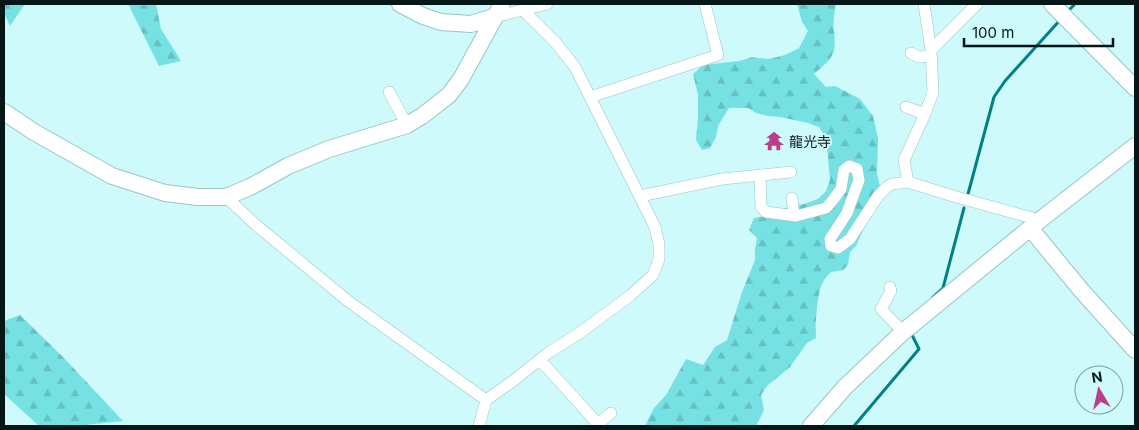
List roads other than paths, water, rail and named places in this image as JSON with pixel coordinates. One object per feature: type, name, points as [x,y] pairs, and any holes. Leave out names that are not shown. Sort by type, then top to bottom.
[{"type":"street","points":[[400,4],[423,16],[442,22],[471,24],[498,10],[523,10],[547,4]]},
{"type":"street","points":[[590,97],[718,55],[705,4]]},
{"type":"street","points":[[908,182],[904,160],[925,114],[932,92],[931,53],[924,4]]},
{"type":"street","points":[[911,53],[919,57],[931,53],[977,4]]},
{"type":"street","points":[[4,112],[34,132],[112,176],[166,193],[198,197],[226,197],[288,166],[329,149],[407,124],[422,116],[449,95],[461,79],[498,10]]},
{"type":"street","points":[[479,426],[486,400],[631,295],[652,275],[659,258],[659,244],[655,227],[575,66],[556,43],[523,10]]},
{"type":"street","points":[[1060,12],[1135,88]]},
{"type":"street","points":[[389,92],[407,124]]},
{"type":"street","points":[[906,107],[925,114]]},
{"type":"street","points":[[811,426],[845,387],[907,329],[1035,224],[1135,146]]},
{"type":"street","points":[[760,175],[761,207],[766,212],[794,215],[826,208],[841,189],[844,170],[849,166],[857,169],[859,180],[847,214],[830,240],[831,246],[838,248],[850,239],[878,196],[887,186],[908,182],[1035,224],[1081,290],[1135,350]]},
{"type":"street","points":[[640,196],[722,179],[791,172]]},
{"type":"street","points":[[226,197],[256,225],[348,301],[486,400]]},
{"type":"street","points":[[792,198],[794,215]]},
{"type":"street","points":[[890,288],[891,291],[881,309],[907,329]]},
{"type":"street","points":[[540,360],[598,424],[611,413]]},
{"type":"waterway","points":[[1067,12],[1074,4]]},
{"type":"waterway","points":[[968,194],[994,97],[1005,81],[1061,19]]},
{"type":"waterway","points":[[933,297],[943,288],[964,208]]},
{"type":"waterway","points":[[854,426],[919,349],[911,333]]},
{"type":"place","name":"龍光寺","points":[[774,141]]}]
